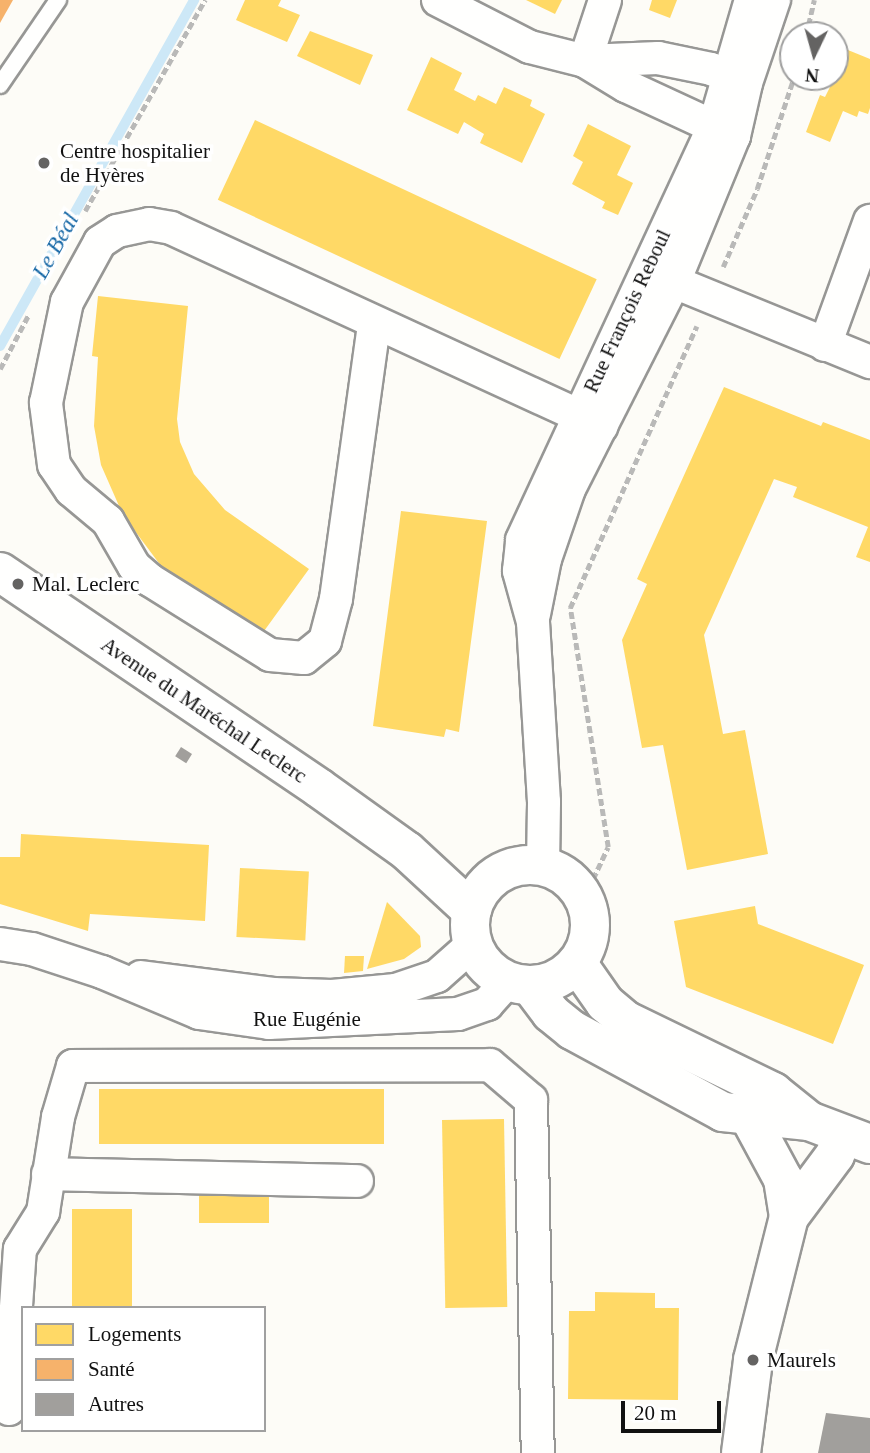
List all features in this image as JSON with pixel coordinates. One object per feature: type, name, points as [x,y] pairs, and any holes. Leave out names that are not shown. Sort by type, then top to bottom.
[{"type":"street","points":[[438,0],[530,47],[585,61],[724,131]]},
{"type":"street","points":[[585,61],[605,0]]},
{"type":"street","name":"Rue François Reboul","points":[[590,421],[674,282],[724,131],[751,0]]},
{"type":"street","name":"Rue François Reboul","points":[[736,79],[774,0]]},
{"type":"street","points":[[585,61],[658,58],[736,79]]},
{"type":"street","name":"Rue François Reboul","points":[[543,867],[544,802],[533,622],[545,559],[590,421],[724,131]]},
{"type":"street","points":[[825,345],[870,221]]},
{"type":"street","points":[[374,325],[336,599],[325,641],[304,658],[270,655],[150,580],[134,566],[108,522],[71,490],[54,465],[46,403],[58,334],[77,276],[100,242],[117,231],[149,224],[171,228],[374,325],[590,421]]},
{"type":"street","points":[[674,282],[870,362]]},
{"type":"street","name":"Avenue du Maréchal Leclerc","points":[[0,572],[407,851],[473,927]]},
{"type":"street","name":"Avenue du Maréchal Leclerc","points":[[407,851],[498,875]]},
{"type":"street","points":[[519,983],[564,975],[577,963],[590,932],[584,898],[560,873],[543,867],[527,866],[498,875],[482,889],[473,927],[487,967],[519,983],[572,1030],[737,1115],[840,1133]]},
{"type":"street","name":"Rue Eugénie","points":[[102,972],[273,994],[332,996],[396,990],[437,976],[473,927]]},
{"type":"street","name":"Rue Eugénie","points":[[0,944],[33,949],[102,972],[199,1013],[269,1023],[458,1014],[487,1004],[519,983]]},
{"type":"street","points":[[577,963],[605,1003],[625,1020],[773,1092],[840,1133]]},
{"type":"street","points":[[9,1409],[20,1249],[43,1212],[48,1174],[73,1066],[490,1065],[531,1100],[538,1453]]},
{"type":"street","points":[[736,1076],[737,1115],[783,1179]]},
{"type":"street","points":[[789,1217],[783,1179],[788,1146],[840,1133]]},
{"type":"street","points":[[741,1453],[753,1360],[789,1217],[835,1156],[840,1133]]},
{"type":"street","points":[[48,1174],[357,1181]]},
{"type":"lane","points":[[0,85],[58,0]]},
{"type":"path","points":[[83,215],[205,0]]},
{"type":"path","points":[[809,21],[814,0]]},
{"type":"path","points":[[584,898],[608,847],[570,608],[757,189],[789,91]]},
{"type":"path","points":[[0,369],[33,306]]},
{"type":"building: Logements","points":[[245,0],[281,0],[278,6],[300,15],[287,42],[236,20]]},
{"type":"building: Logements","points":[[526,0],[562,0],[555,14]]},
{"type":"building: Logements","points":[[652,0],[677,0],[670,18],[649,10]]},
{"type":"building: Logements","points":[[310,31],[373,55],[360,85],[297,56]]},
{"type":"building: Logements","points":[[849,50],[870,59],[868,114],[859,111],[857,117],[843,111],[830,142],[806,132],[820,95],[825,97],[828,91],[849,91]]},
{"type":"building: Logements","points":[[431,57],[462,73],[454,90],[475,101],[478,95],[496,104],[504,87],[532,100],[530,106],[545,114],[522,163],[480,143],[484,134],[464,122],[458,134],[407,110]]},
{"type":"building: Logements","points":[[255,120],[597,279],[559,359],[218,200]]},
{"type":"building: Logements","points":[[588,124],[631,146],[617,175],[633,183],[618,215],[602,208],[605,202],[572,184],[583,162],[573,156]]},
{"type":"building: Logements","points":[[98,296],[188,306],[177,419],[180,442],[194,474],[225,510],[309,569],[259,638],[170,578],[123,515],[101,465],[94,426],[98,357],[92,356]]},
{"type":"building: Logements","points":[[724,387],[821,426],[823,422],[870,440],[870,562],[856,557],[868,527],[793,497],[797,487],[774,479],[704,635],[723,734],[745,730],[768,854],[687,870],[663,745],[642,748],[622,640],[647,584],[637,579]]},
{"type":"building: Logements","points":[[401,511],[487,521],[459,732],[446,729],[444,737],[373,726]]},
{"type":"building: Logements","points":[[21,834],[209,845],[205,921],[90,914],[88,931],[0,904],[0,857],[20,857]]},
{"type":"building: Logements","points":[[240,868],[309,872],[305,941],[236,937]]},
{"type":"building: Logements","points":[[387,902],[420,936],[421,947],[404,959],[367,969]]},
{"type":"building: Logements","points":[[755,906],[758,924],[864,965],[833,1044],[686,987],[674,921]]},
{"type":"building: Logements","points":[[345,956],[364,956],[363,971],[344,973]]},
{"type":"building: Logements","points":[[99,1089],[384,1089],[384,1144],[99,1144]]},
{"type":"building: Logements","points":[[504,1119],[507,1307],[445,1308],[442,1120]]},
{"type":"building: Logements","points":[[199,1195],[269,1195],[269,1223],[199,1223]]},
{"type":"building: Logements","points":[[72,1209],[132,1209],[132,1306],[72,1306]]},
{"type":"building: Logements","points":[[595,1292],[655,1293],[655,1308],[679,1308],[678,1400],[568,1399],[569,1311],[595,1311]]},
{"type":"building: Santé","points":[[0,0],[13,0],[0,23]]},
{"type":"building: Autres","points":[[181,747],[192,754],[186,763],[175,756]]},
{"type":"building: Autres","points":[[826,1413],[870,1418],[870,1453],[818,1453]]},
{"type":"waterway","name":"Le Béal","points":[[0,346],[194,0]]},
{"type":"place","name":"Centre hospitalier de Hyères","points":[[44,163]]},
{"type":"place","name":"Mal. Leclerc","points":[[18,584]]},
{"type":"place","name":"Maurels","points":[[753,1360]]}]
